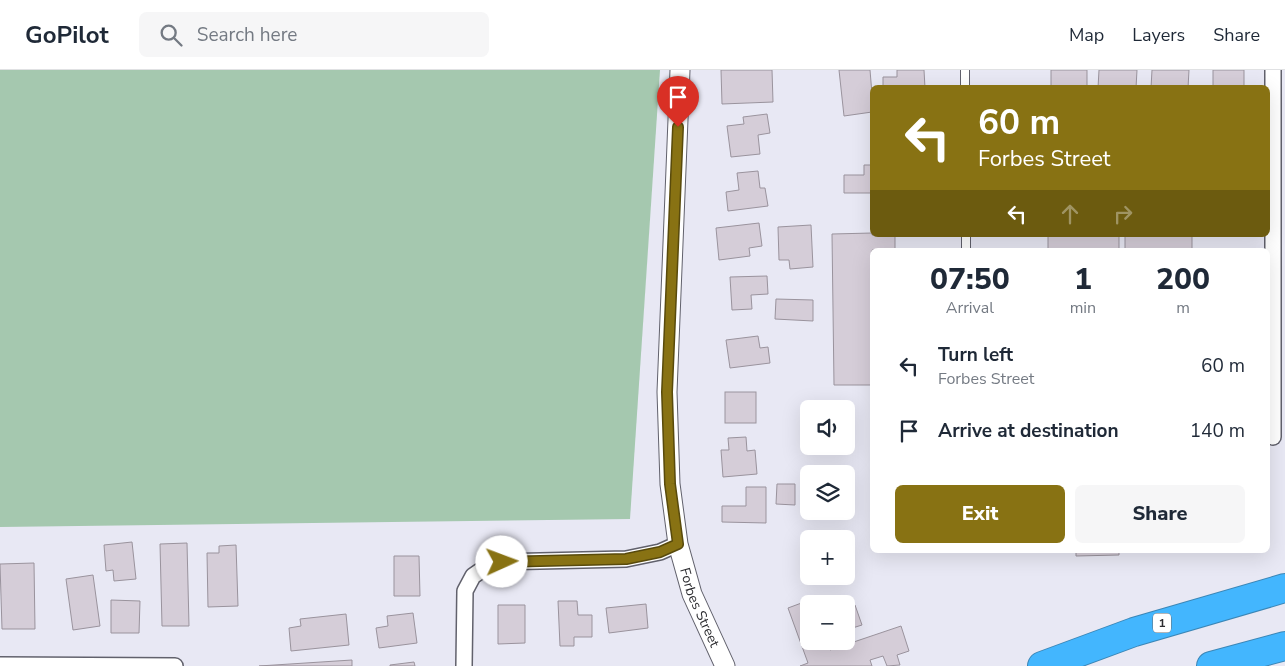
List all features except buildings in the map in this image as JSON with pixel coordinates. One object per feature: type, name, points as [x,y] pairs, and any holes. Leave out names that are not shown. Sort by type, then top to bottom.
[{"type":"highway","name":"1","points":[[1042,666],[1134,632],[1285,588]]},
{"type":"highway","points":[[1211,666],[1285,646]]},
{"type":"street","name":"Forbes Street","points":[[680,70],[667,392],[670,484],[678,544],[692,594],[725,666]]},
{"type":"street","points":[[1273,70],[1273,436]]},
{"type":"street","points":[[464,666],[465,590],[473,576],[486,567],[502,562],[626,559],[660,552],[678,544]]},
{"type":"street","points":[[0,665],[175,666]]},
{"type":"lane","points":[[965,70],[965,85]]},
{"type":"green space","points":[[0,70],[660,70],[630,519],[0,527]]},
{"type":"route","points":[[502,562],[626,559],[660,552],[678,544],[670,484],[667,392],[678,127]]}]
